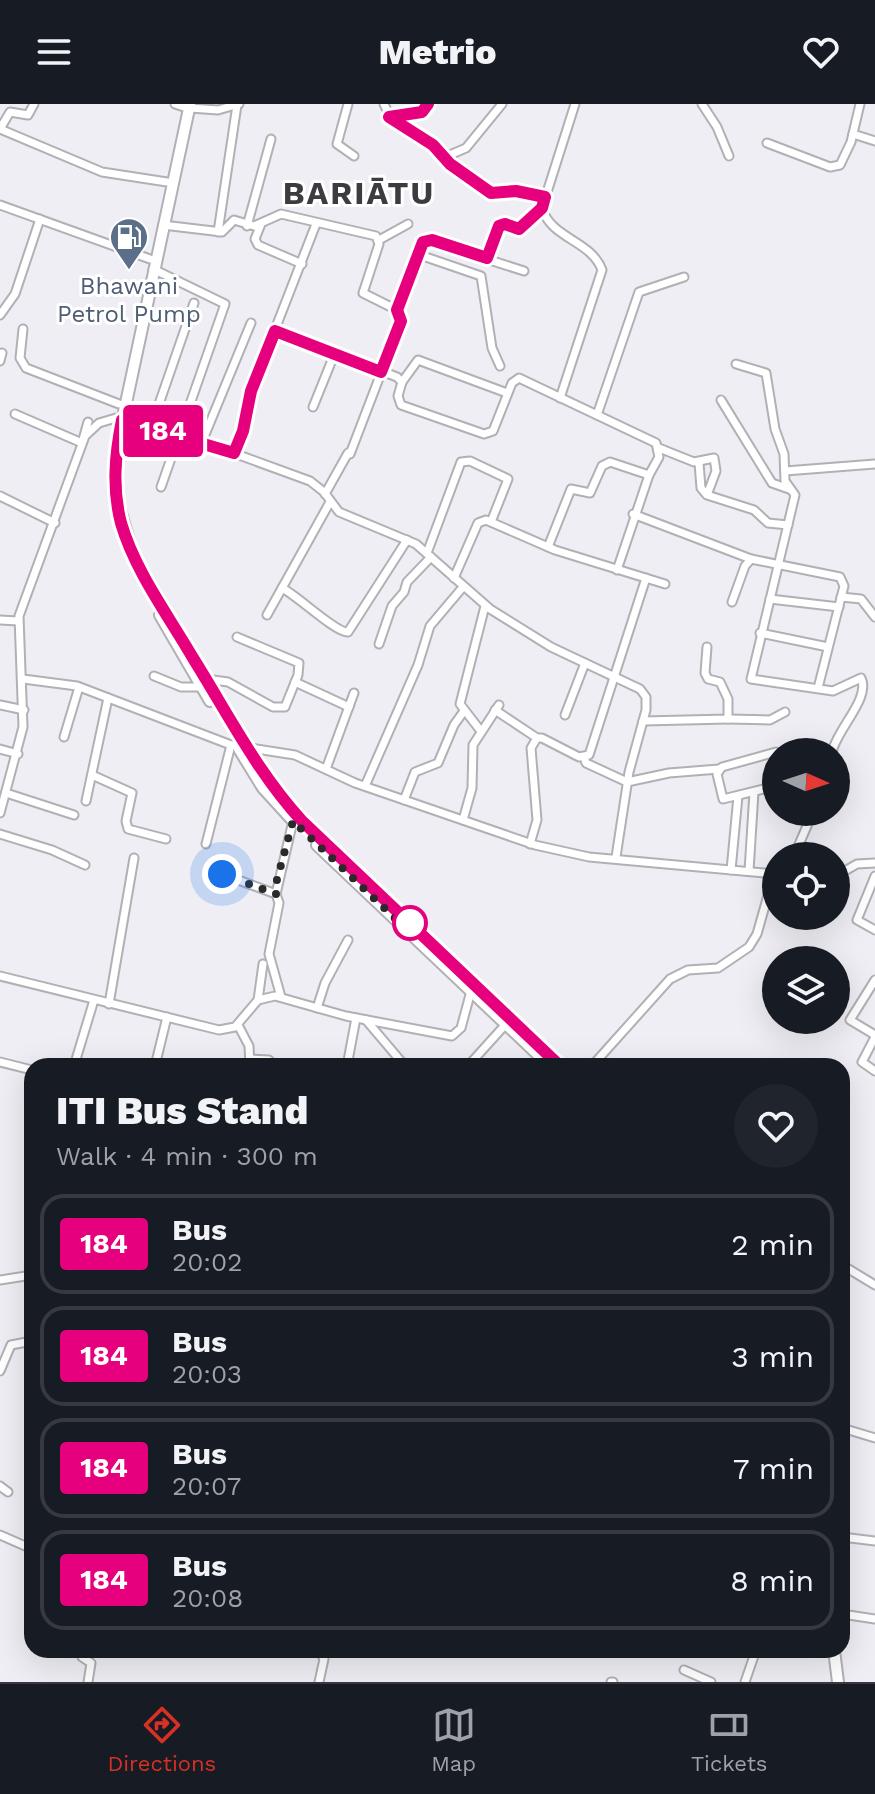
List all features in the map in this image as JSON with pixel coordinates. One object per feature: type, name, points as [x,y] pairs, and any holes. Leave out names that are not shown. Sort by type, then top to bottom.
[{"type":"street","points":[[34,104],[28,115],[10,112],[0,129],[102,172],[167,182]]},
{"type":"street","points":[[184,105],[218,110],[238,104],[218,232]]},
{"type":"street","points":[[348,104],[337,144],[354,156]]},
{"type":"street","points":[[384,104],[389,117],[433,145],[491,193],[516,191],[545,197]]},
{"type":"street","points":[[389,117],[422,112],[428,104]]},
{"type":"street","points":[[445,157],[466,148],[502,104]]},
{"type":"street","points":[[487,258],[499,226],[505,224],[519,229],[542,208],[575,104]]},
{"type":"street","points":[[702,104],[717,127],[729,156]]},
{"type":"street","points":[[767,143],[835,167],[844,159],[860,104]]},
{"type":"street","points":[[184,105],[108,480],[120,540],[263,788],[293,821],[551,1058]]},
{"type":"street","points":[[119,419],[119,404],[163,225],[184,105]]},
{"type":"street","points":[[853,134],[875,141]]},
{"type":"street","points":[[247,226],[271,139]]},
{"type":"street","points":[[0,216],[2,206],[40,219],[152,264],[225,304],[161,487]]},
{"type":"street","points":[[542,208],[547,221],[584,247],[602,270],[560,398]]},
{"type":"street","points":[[163,225],[218,232],[225,230],[234,220],[247,226],[281,214],[369,234],[379,240]]},
{"type":"street","points":[[0,315],[18,288],[40,219]]},
{"type":"street","points":[[262,222],[255,239],[258,245],[302,264]]},
{"type":"street","points":[[234,453],[243,431],[251,391],[316,224]]},
{"type":"street","points":[[397,310],[363,293],[379,240],[408,224]]},
{"type":"street","points":[[325,494],[349,453],[401,321],[397,310],[423,242],[432,240],[524,271]]},
{"type":"street","points":[[417,254],[481,276],[492,348],[500,366]]},
{"type":"street","points":[[597,415],[639,292],[684,277]]},
{"type":"street","points":[[151,427],[194,303]]},
{"type":"street","points":[[202,442],[251,323]]},
{"type":"street","points":[[23,329],[20,358],[26,368],[119,404]]},
{"type":"street","points":[[275,331],[397,377],[402,382]]},
{"type":"street","points":[[313,407],[334,355]]},
{"type":"street","points":[[507,393],[418,360],[402,382],[398,396],[401,405],[488,435],[496,425],[514,379],[519,378],[656,443],[659,457],[633,514],[617,570]]},
{"type":"street","points":[[736,364],[766,373],[789,489]]},
{"type":"street","points":[[721,400],[772,483],[789,489],[795,495],[751,679],[833,691],[858,677],[864,681]]},
{"type":"street","points":[[15,414],[82,443]]},
{"type":"street","points":[[82,443],[92,427],[119,419],[202,442],[310,481],[339,512],[407,540],[429,555],[485,606],[644,693],[647,704],[627,782],[616,857]]},
{"type":"street","points":[[0,810],[18,754],[24,710],[18,621],[88,422]]},
{"type":"street","points":[[659,448],[699,463],[710,457],[717,462],[707,495]]},
{"type":"street","points":[[379,644],[392,606],[429,555],[461,462],[470,461],[508,479],[491,522]]},
{"type":"street","points":[[699,463],[701,488],[707,495],[754,510],[760,519],[788,525]]},
{"type":"street","points":[[548,547],[568,492],[574,489],[590,493],[605,464],[649,475]]},
{"type":"street","points":[[785,471],[875,464]]},
{"type":"street","points":[[0,496],[55,523]]},
{"type":"street","points":[[267,615],[330,502]]},
{"type":"street","points":[[633,514],[751,559],[835,575],[844,586],[818,688]]},
{"type":"street","points":[[454,578],[478,523],[491,522],[548,547],[665,584]]},
{"type":"street","points":[[282,588],[304,601],[338,631],[348,632],[407,540]]},
{"type":"street","points":[[732,602],[745,566],[751,559]]},
{"type":"street","points":[[584,757],[596,740],[646,578]]},
{"type":"street","points":[[365,786],[414,675],[432,621],[463,587]]},
{"type":"street","points":[[841,597],[861,599],[875,617]]},
{"type":"street","points":[[770,599],[839,607]]},
{"type":"street","points":[[480,730],[464,711],[460,699],[485,606]]},
{"type":"street","points":[[0,620],[18,621]]},
{"type":"street","points":[[760,633],[828,647]]},
{"type":"street","points":[[154,676],[181,687],[228,682],[278,710],[285,707],[300,669],[296,660],[237,637]]},
{"type":"street","points":[[707,647],[705,673],[708,679],[720,682],[726,693],[728,719]]},
{"type":"street","points":[[565,715],[585,663]]},
{"type":"street","points":[[864,681],[875,677]]},
{"type":"street","points":[[23,679],[79,687],[238,746],[295,755],[365,786],[530,844],[589,857],[616,857],[762,872]]},
{"type":"street","points":[[837,738],[860,700],[864,681]]},
{"type":"street","points":[[295,682],[349,707]]},
{"type":"street","points":[[64,737],[79,687]]},
{"type":"street","points":[[326,769],[354,693]]},
{"type":"street","points":[[86,801],[108,698]]},
{"type":"street","points":[[0,705],[24,710]]},
{"type":"street","points":[[463,820],[472,788],[473,745],[497,707],[537,738],[550,740],[584,757],[586,763],[627,782],[669,773],[719,769],[762,756]]},
{"type":"street","points":[[404,800],[415,772],[438,763],[454,725],[464,711]]},
{"type":"street","points":[[643,721],[770,720],[785,712]]},
{"type":"street","points":[[530,844],[537,820],[530,754],[537,738]]},
{"type":"street","points":[[206,844],[238,746]]},
{"type":"street","points":[[238,746],[295,813],[366,886]]},
{"type":"street","points":[[0,749],[18,754]]},
{"type":"street","points":[[719,769],[717,774],[723,799],[762,790]]},
{"type":"street","points":[[92,775],[132,793],[126,821],[128,829],[166,839]]},
{"type":"street","points":[[749,871],[754,792]]},
{"type":"street","points":[[6,793],[74,815]]},
{"type":"street","points":[[731,870],[738,796]]},
{"type":"street","points":[[281,997],[269,954],[279,903],[275,887],[293,821]]},
{"type":"street","points":[[0,834],[52,850],[85,865]]},
{"type":"street","points":[[109,1004],[134,858]]},
{"type":"street","points":[[850,868],[857,864],[875,863]]},
{"type":"street","points":[[222,874],[276,894]]},
{"type":"street","points":[[875,876],[872,892],[857,920],[875,930]]},
{"type":"street","points":[[381,900],[542,1058]]},
{"type":"street","points":[[599,1058],[670,979],[688,970],[718,968],[749,947],[762,917]]},
{"type":"street","points":[[317,1008],[325,983],[348,940]]},
{"type":"street","points":[[258,1000],[263,964]]},
{"type":"street","points":[[0,976],[219,1030],[238,1025],[265,996],[281,997],[356,1018],[452,1036],[461,1028],[471,991]]},
{"type":"street","points":[[875,980],[850,1020],[875,1036],[862,1062],[875,1071]]},
{"type":"street","points":[[76,1058],[94,1000]]},
{"type":"street","points":[[157,1058],[167,1017]]},
{"type":"street","points":[[348,1058],[356,1018]]},
{"type":"street","points":[[366,1020],[398,1058]]},
{"type":"street","points":[[475,1058],[506,1024]]},
{"type":"street","points":[[238,1025],[249,1046],[250,1058]]},
{"type":"street","points":[[0,1062],[24,1068]]},
{"type":"street","points":[[850,1270],[875,1285]]},
{"type":"street","points":[[0,1280],[24,1276]]},
{"type":"street","points":[[0,1371],[11,1345],[24,1343]]},
{"type":"street","points":[[850,1430],[875,1438]]},
{"type":"street","points":[[0,1486],[8,1492]]},
{"type":"street","points":[[0,1535],[24,1546]]},
{"type":"street","points":[[850,1538],[875,1541]]},
{"type":"street","points":[[850,1615],[875,1619]]},
{"type":"street","points":[[84,1658],[91,1663],[88,1682]]},
{"type":"street","points":[[319,1682],[323,1658]]},
{"type":"street","points":[[745,1682],[753,1658]]},
{"type":"street","points":[[838,1658],[841,1682]]},
{"type":"street","points":[[684,1670],[711,1682]]},
{"type":"bus line","name":"184","points":[[428,104],[422,112],[389,117],[397,125],[439,149],[450,164],[491,193],[516,191],[545,197],[542,208],[519,229],[505,224],[499,226],[487,258],[432,240],[419,246],[397,310],[401,321],[381,372],[275,331],[251,391],[243,431],[234,453],[122,420],[117,445],[116,496],[121,521],[143,574],[273,788],[302,821],[552,1058]]},
{"type":"place","name":"Bhawani Petrol Pump","points":[[129,271]]},
{"type":"district","name":"BARIĀTU","points":[[359,193]]},
{"type":"route","points":[[222,874],[276,894],[275,887],[293,821],[402,925],[410,923]]}]
